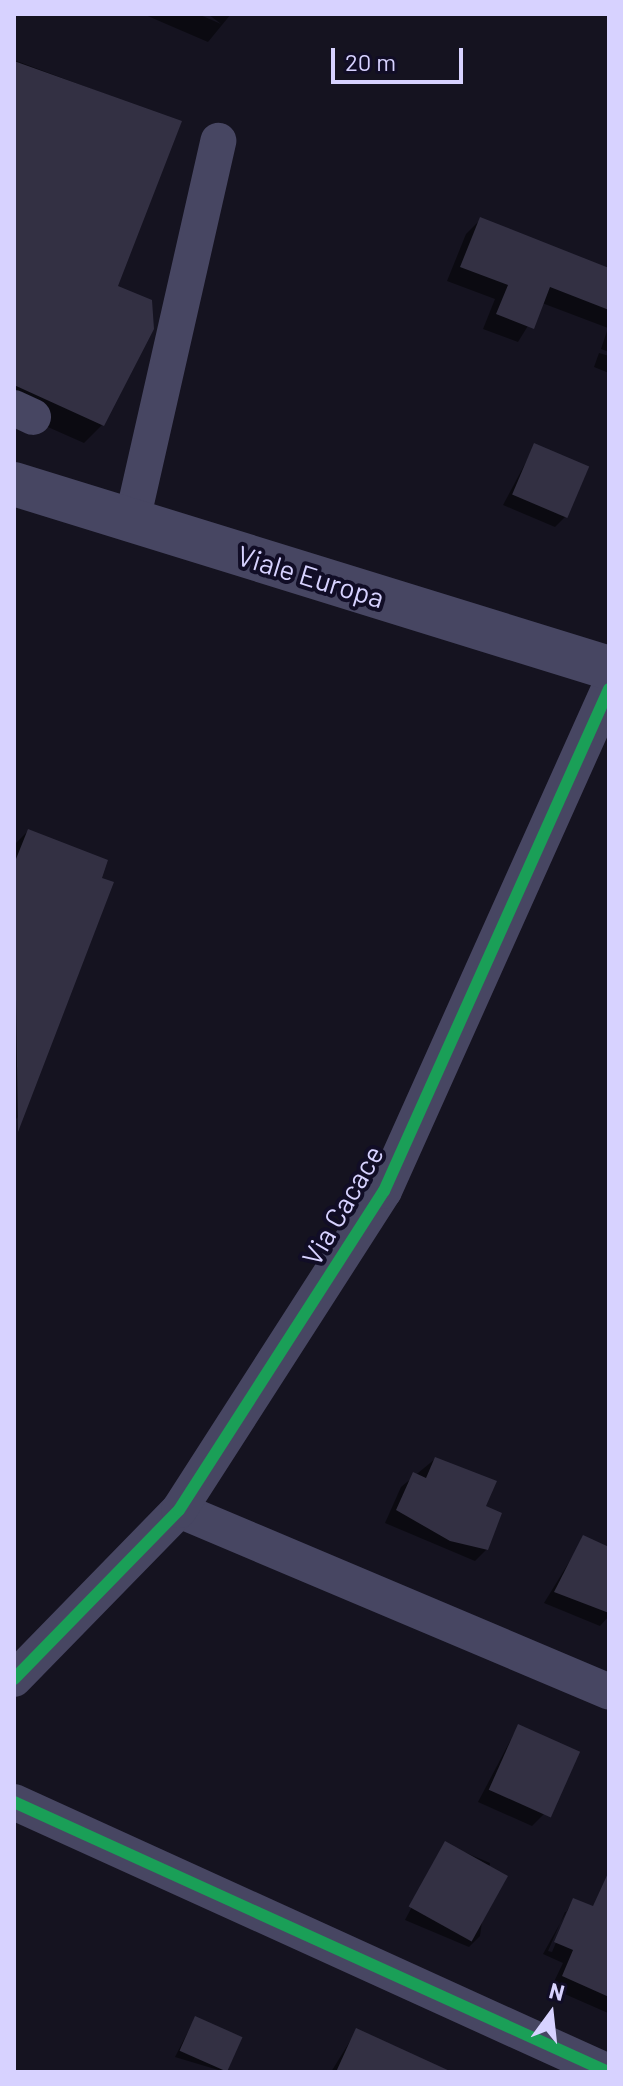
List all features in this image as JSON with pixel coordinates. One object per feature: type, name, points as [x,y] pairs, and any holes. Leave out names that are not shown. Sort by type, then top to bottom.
[{"type":"street","points":[[132,521],[218,141]]},
{"type":"street","name":"Viale Europa","points":[[14,484],[609,668]]},
{"type":"street","name":"Via Cacace","points":[[14,1679],[179,1510],[384,1191],[609,689]]},
{"type":"street","points":[[179,1510],[609,1692]]},
{"type":"street","points":[[14,1802],[608,2072]]},
{"type":"building","points":[[14,61],[182,121],[118,286],[152,300],[154,329],[104,426],[14,385]]},
{"type":"building","points":[[480,217],[609,268],[609,310],[550,287],[534,329],[496,314],[508,285],[460,267]]},
{"type":"building","points":[[534,443],[589,466],[567,518],[512,495]]},
{"type":"building","points":[[28,829],[108,860],[102,878],[114,882],[18,1132],[14,864]]},
{"type":"building","points":[[435,1457],[497,1481],[486,1506],[502,1513],[488,1550],[450,1541],[396,1510],[413,1472],[426,1478]]},
{"type":"building","points":[[583,1535],[609,1547],[609,1613],[554,1592]]},
{"type":"building","points":[[518,1724],[580,1752],[551,1817],[489,1790]]},
{"type":"building","points":[[445,1841],[508,1876],[472,1942],[409,1907]]},
{"type":"building","points":[[609,1871],[609,1997],[562,1976],[573,1950],[554,1942],[573,1898],[593,1906]]},
{"type":"building","points":[[195,2016],[243,2037],[227,2072],[180,2051]]},
{"type":"building","points":[[356,2028],[452,2072],[336,2072]]},
{"type":"cycle path","points":[[14,1679],[179,1510],[384,1191],[609,689]]},
{"type":"cycle path","points":[[14,1802],[608,2072]]}]
